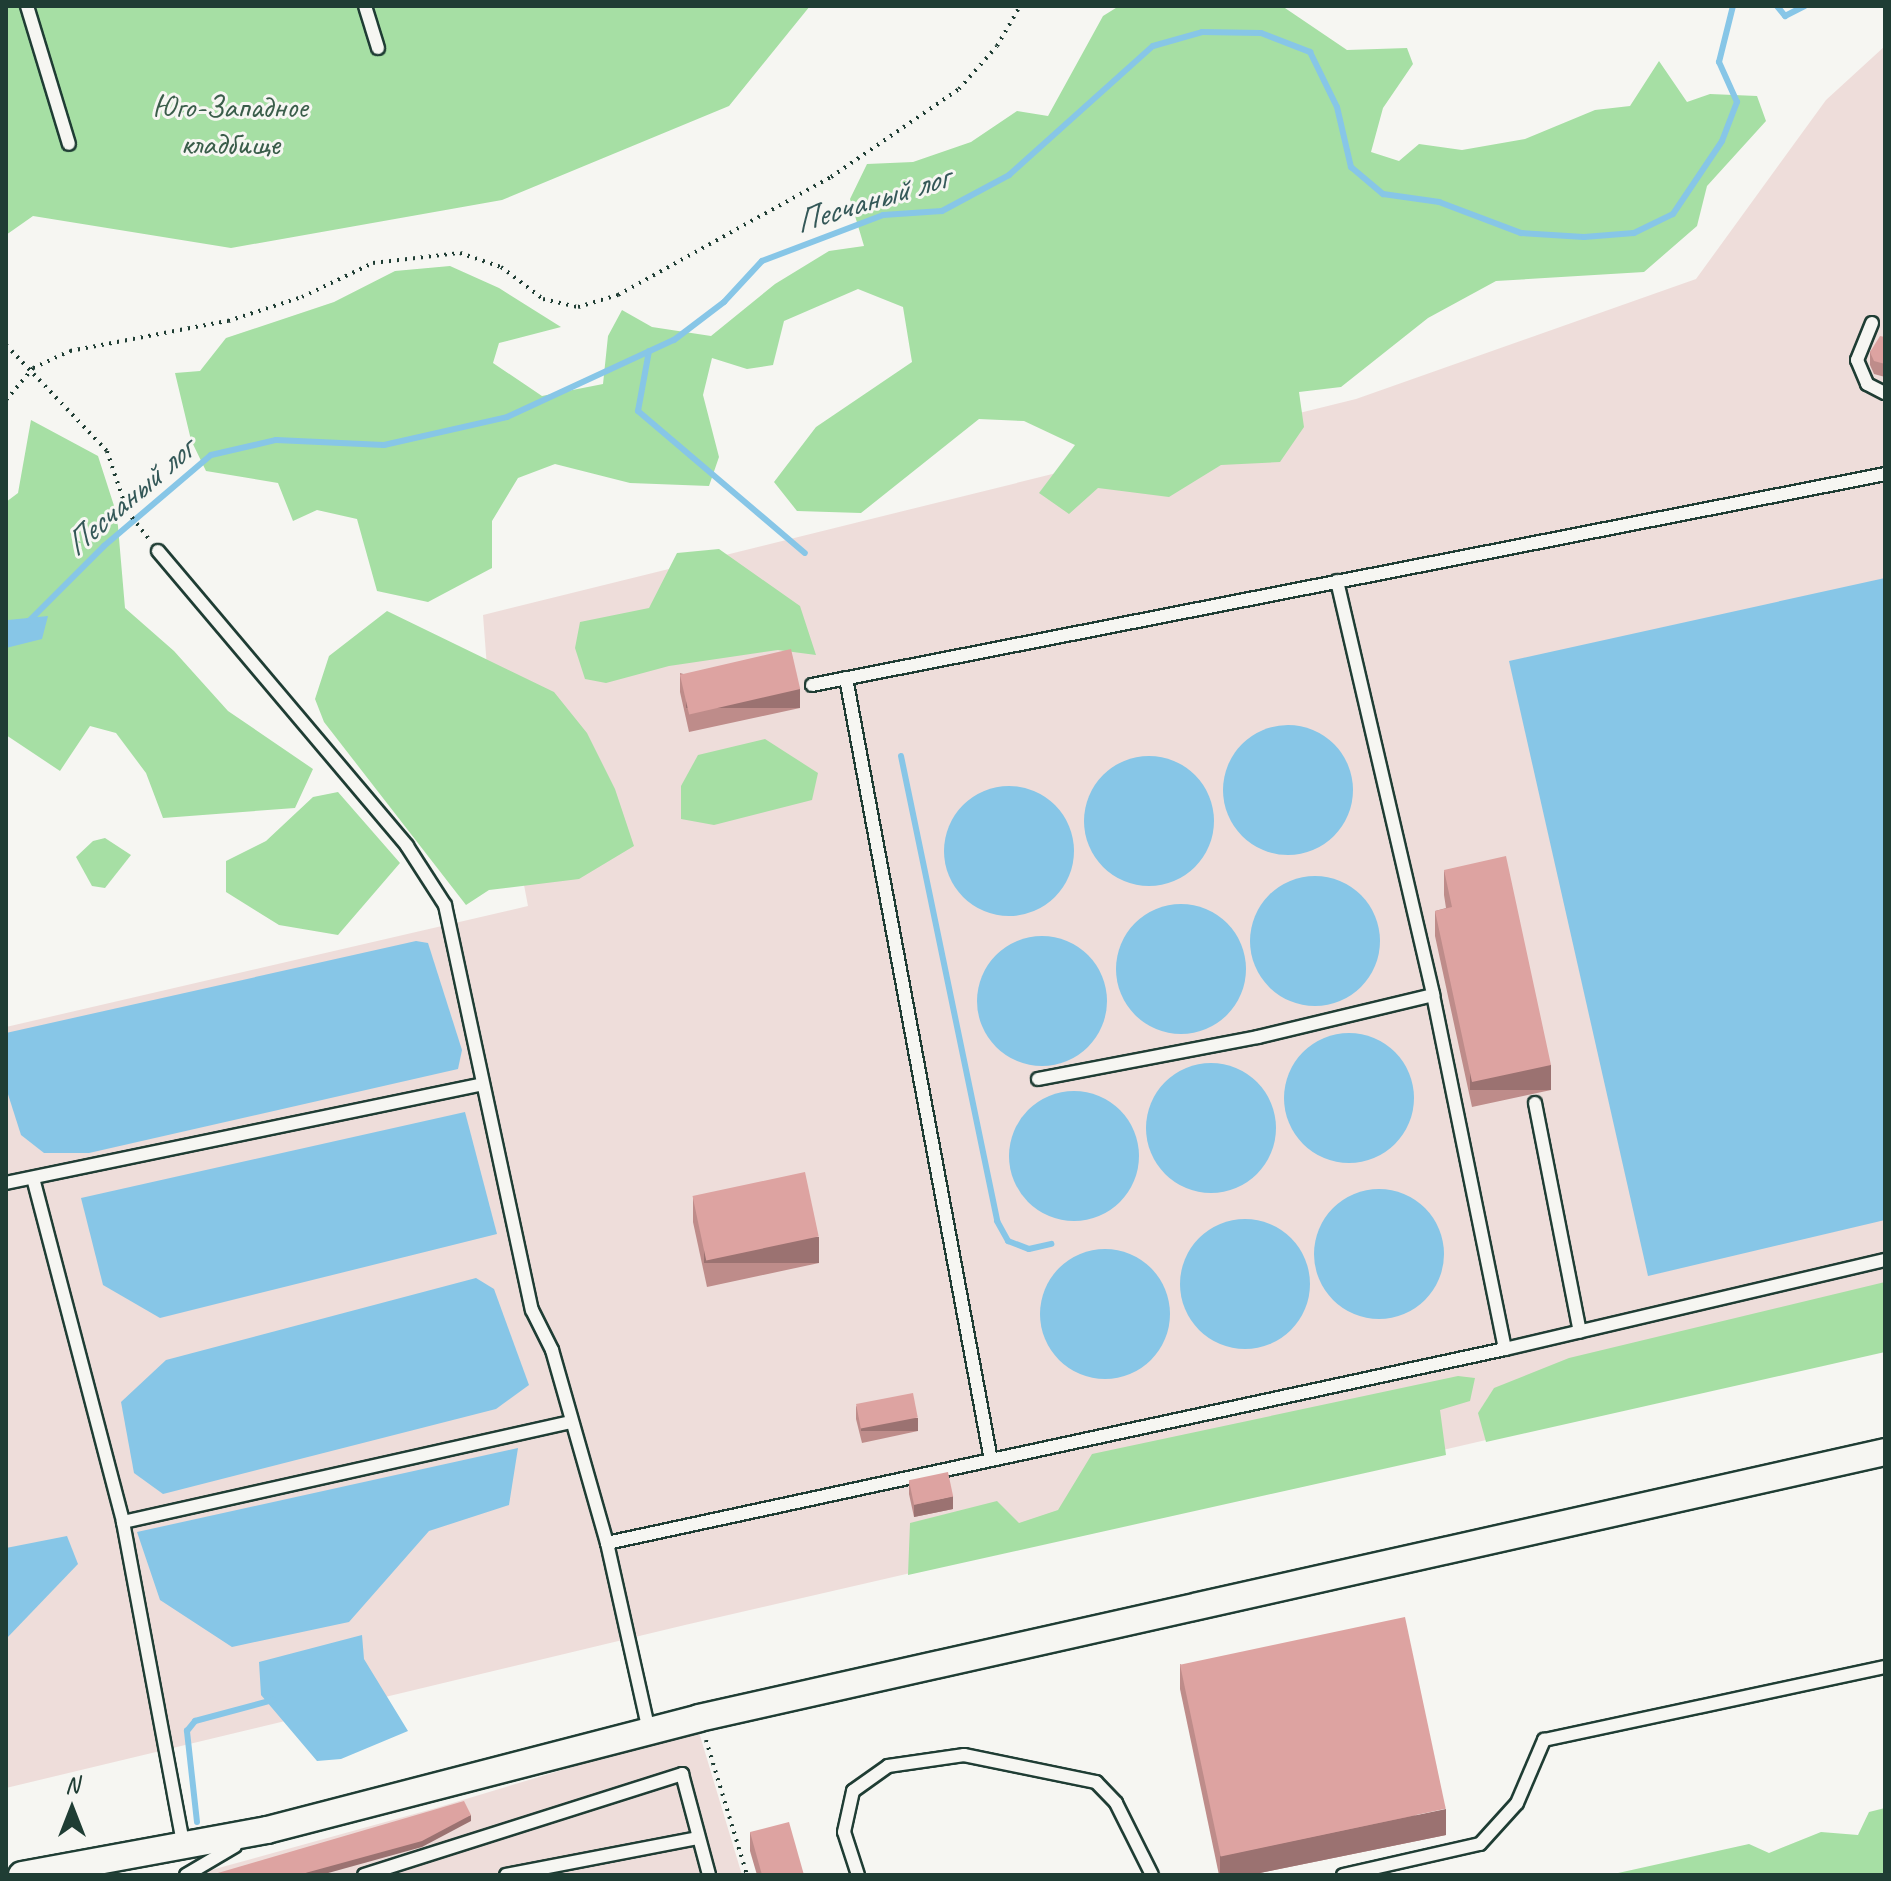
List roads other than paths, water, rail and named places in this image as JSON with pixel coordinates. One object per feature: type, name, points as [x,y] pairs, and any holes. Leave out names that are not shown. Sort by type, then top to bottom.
[{"type":"street","points":[[22,1875],[267,1830],[699,1718],[1885,1452]]},
{"type":"lane","points":[[27,6],[69,144]]},
{"type":"lane","points":[[365,6],[378,48]]},
{"type":"lane","points":[[1872,323],[1857,360],[1867,384],[1885,393]]},
{"type":"lane","points":[[812,685],[1885,474]]},
{"type":"lane","points":[[158,551],[407,846],[445,905],[532,1310],[552,1350],[570,1422],[607,1543],[649,1731]]},
{"type":"lane","points":[[1337,581],[1433,995],[1505,1349]]},
{"type":"lane","points":[[846,678],[991,1460]]},
{"type":"lane","points":[[1038,1079],[1258,1037],[1433,995]]},
{"type":"lane","points":[[6,1183],[482,1084]]},
{"type":"lane","points":[[1535,1103],[1580,1332]]},
{"type":"lane","points":[[33,1178],[123,1522],[183,1843]]},
{"type":"lane","points":[[607,1543],[1505,1349],[1885,1260]]},
{"type":"lane","points":[[123,1522],[570,1422]]},
{"type":"lane","points":[[1343,1875],[1480,1844],[1517,1803],[1544,1740],[1885,1667]]},
{"type":"lane","points":[[858,1875],[844,1832],[853,1791],[888,1766],[964,1755],[1096,1782],[1116,1803],[1152,1875]]},
{"type":"lane","points":[[364,1875],[411,1869],[682,1774],[709,1875]]},
{"type":"lane","points":[[186,1875],[197,1864],[267,1830]]},
{"type":"lane","points":[[506,1875],[698,1838]]},
{"type":"water","points":[[1885,578],[1885,1220],[1648,1276],[1509,661]]},
{"type":"water","points":[[48,616],[42,639],[6,648],[8,620]]},
{"type":"water","points":[[1288,725],[1313,730],[1334,744],[1348,765],[1353,790],[1348,815],[1334,836],[1313,850],[1288,855],[1263,850],[1242,836],[1228,815],[1223,790],[1228,765],[1242,744],[1263,730]]},
{"type":"water","points":[[1149,756],[1174,761],[1195,775],[1209,796],[1214,821],[1209,846],[1195,867],[1174,881],[1149,886],[1124,881],[1103,867],[1089,846],[1084,821],[1089,796],[1103,775],[1124,761]]},
{"type":"water","points":[[1009,786],[1034,791],[1055,805],[1069,826],[1074,851],[1069,876],[1055,897],[1034,911],[1009,916],[984,911],[963,897],[949,876],[944,851],[949,826],[963,805],[984,791]]},
{"type":"water","points":[[1315,876],[1340,881],[1361,895],[1375,916],[1380,941],[1375,966],[1361,987],[1340,1001],[1315,1006],[1290,1001],[1269,987],[1255,966],[1250,941],[1255,916],[1269,895],[1290,881]]},
{"type":"water","points":[[1181,904],[1206,909],[1227,923],[1241,944],[1246,969],[1241,994],[1227,1015],[1206,1029],[1181,1034],[1156,1029],[1135,1015],[1121,994],[1116,969],[1121,944],[1135,923],[1156,909]]},
{"type":"water","points":[[1042,936],[1067,941],[1088,955],[1102,976],[1107,1001],[1102,1026],[1088,1047],[1067,1061],[1042,1066],[1017,1061],[996,1047],[982,1026],[977,1001],[982,976],[996,955],[1017,941]]},
{"type":"water","points":[[416,941],[428,943],[462,1050],[458,1069],[89,1153],[44,1153],[21,1135],[6,1088],[6,1033]]},
{"type":"water","points":[[1349,1033],[1374,1038],[1395,1052],[1409,1073],[1414,1098],[1409,1123],[1395,1144],[1374,1158],[1349,1163],[1324,1158],[1303,1144],[1289,1123],[1284,1098],[1289,1073],[1303,1052],[1324,1038]]},
{"type":"water","points":[[1211,1063],[1236,1068],[1257,1082],[1271,1103],[1276,1128],[1271,1153],[1257,1174],[1236,1188],[1211,1193],[1186,1188],[1165,1174],[1151,1153],[1146,1128],[1151,1103],[1165,1082],[1186,1068]]},
{"type":"water","points":[[1074,1091],[1099,1096],[1120,1110],[1134,1131],[1139,1156],[1134,1181],[1120,1202],[1099,1216],[1074,1221],[1049,1216],[1028,1202],[1014,1181],[1009,1156],[1014,1131],[1028,1110],[1049,1096]]},
{"type":"water","points":[[465,1112],[497,1234],[160,1318],[103,1285],[81,1198]]},
{"type":"water","points":[[1379,1189],[1404,1194],[1425,1208],[1439,1229],[1444,1254],[1439,1279],[1425,1300],[1404,1314],[1379,1319],[1354,1314],[1333,1300],[1319,1279],[1314,1254],[1319,1229],[1333,1208],[1354,1194]]},
{"type":"water","points":[[1245,1219],[1270,1224],[1291,1238],[1305,1259],[1310,1284],[1305,1309],[1291,1330],[1270,1344],[1245,1349],[1220,1344],[1199,1330],[1185,1309],[1180,1284],[1185,1259],[1199,1238],[1220,1224]]},
{"type":"water","points":[[1105,1249],[1130,1254],[1151,1268],[1165,1289],[1170,1314],[1165,1339],[1151,1360],[1130,1374],[1105,1379],[1080,1374],[1059,1360],[1045,1339],[1040,1314],[1045,1289],[1059,1268],[1080,1254]]},
{"type":"water","points":[[476,1278],[494,1289],[529,1385],[496,1409],[163,1494],[134,1473],[121,1402],[166,1360]]},
{"type":"water","points":[[518,1448],[509,1505],[429,1531],[349,1622],[232,1647],[160,1600],[137,1532]]},
{"type":"water","points":[[67,1536],[78,1564],[6,1639],[6,1548]]},
{"type":"water","points":[[362,1635],[364,1659],[408,1731],[341,1759],[317,1761],[261,1695],[259,1662]]},
{"type":"waterway","name":"Песчаный лог","points":[[29,621],[104,546],[211,455],[276,440],[384,445],[507,417],[674,340],[724,302],[762,261],[883,215],[942,211],[1009,175],[1153,46],[1202,32],[1261,33],[1310,52],[1337,107],[1351,167],[1383,194],[1439,202],[1521,233],[1584,237],[1634,233],[1673,214],[1722,141],[1737,102],[1719,62],[1733,6]]},
{"type":"waterway","name":"Песчаный лог","points":[[1777,6],[1785,16],[1805,6]]},
{"type":"waterway","points":[[649,351],[638,411],[805,553]]},
{"type":"waterway","points":[[901,756],[997,1221],[1008,1241],[1029,1249],[1051,1244]]},
{"type":"waterway","points":[[197,1822],[187,1731],[195,1721],[273,1700]]},
{"type":"park label","name":"Юго-Западное кладбище","points":[[230,126]]}]
